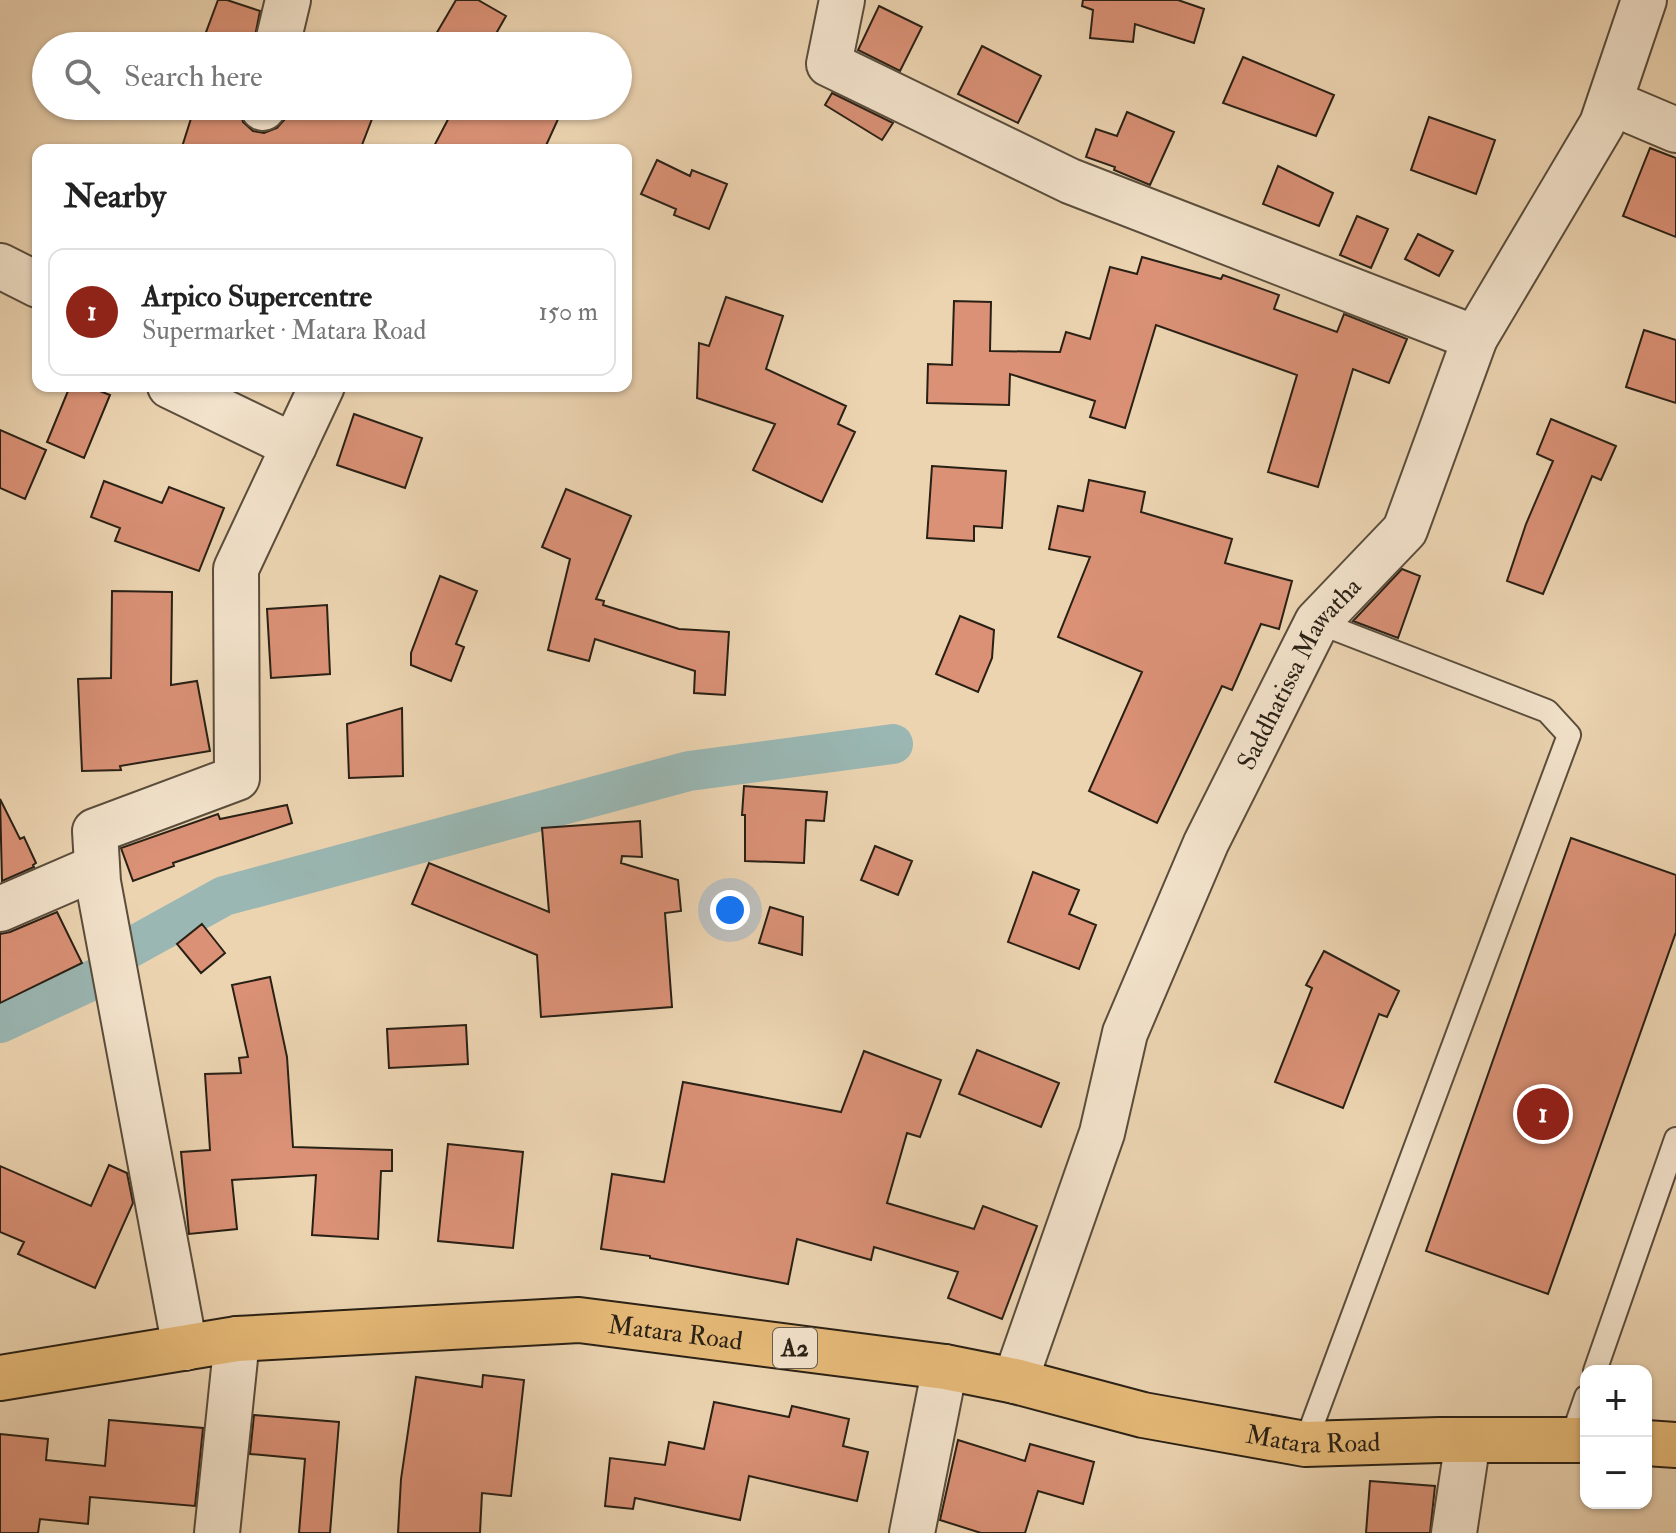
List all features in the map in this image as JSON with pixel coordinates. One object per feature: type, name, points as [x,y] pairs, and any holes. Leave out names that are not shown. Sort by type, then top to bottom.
[{"type":"highway","name":"Matara Road","points":[[0,1378],[237,1339],[579,1320],[945,1367],[1015,1381],[1143,1415],[1305,1444],[1578,1440]]},
{"type":"highway","points":[[1652,1443],[1676,1445]]},
{"type":"street","points":[[280,32],[288,0]]},
{"type":"street","points":[[842,0],[829,64],[1070,181],[1475,338]]},
{"type":"street","name":"Saddhatissa Mawatha","points":[[1015,1381],[1102,1133],[1125,1033],[1206,843],[1317,622],[1405,530],[1475,338],[1602,124],[1644,0]]},
{"type":"street","points":[[1610,102],[1676,130]]},
{"type":"street","points":[[0,266],[32,282]]},
{"type":"street","points":[[182,392],[294,446]]},
{"type":"street","points":[[185,1348],[100,897],[95,831],[237,778],[236,569],[319,392]]},
{"type":"street","points":[[0,909],[97,867]]},
{"type":"street","points":[[217,1533],[237,1339]]},
{"type":"street","points":[[912,1533],[945,1367]]},
{"type":"street","points":[[1454,1533],[1468,1440]]},
{"type":"lane","points":[[1305,1444],[1569,735],[1547,711],[1317,622]]},
{"type":"lane","points":[[1597,1365],[1676,1139]]},
{"type":"building","points":[[218,0],[260,11],[256,32],[206,32]]},
{"type":"building","points":[[456,0],[478,0],[506,16],[497,32],[437,32]]},
{"type":"building","points":[[1083,0],[1178,0],[1204,9],[1194,43],[1135,24],[1133,42],[1090,38],[1093,10],[1082,6]]},
{"type":"building","points":[[879,6],[922,27],[900,71],[858,50]]},
{"type":"building","points":[[982,46],[1041,76],[1018,123],[958,94]]},
{"type":"building","points":[[1243,57],[1334,95],[1316,136],[1223,103]]},
{"type":"building","points":[[832,93],[893,123],[882,140],[825,105]]},
{"type":"building","points":[[1127,112],[1174,132],[1150,185],[1114,170],[1115,167],[1086,157],[1096,129],[1117,136]]},
{"type":"building","points":[[1429,117],[1495,140],[1476,194],[1411,170]]},
{"type":"building","points":[[191,120],[242,120],[253,131],[264,133],[277,128],[284,120],[372,120],[362,144],[183,144]]},
{"type":"building","points":[[448,120],[558,120],[547,144],[435,144]]},
{"type":"building","points":[[1650,148],[1676,158],[1676,237],[1623,216]]},
{"type":"building","points":[[657,160],[690,176],[692,170],[727,184],[709,229],[674,215],[676,209],[641,194]]},
{"type":"building","points":[[1278,166],[1333,193],[1319,226],[1263,204]]},
{"type":"building","points":[[1357,216],[1388,229],[1371,268],[1340,255]]},
{"type":"building","points":[[1418,234],[1453,251],[1439,276],[1405,259]]},
{"type":"building","points":[[1142,257],[1221,279],[1223,275],[1279,295],[1274,309],[1337,332],[1344,314],[1407,339],[1389,383],[1353,369],[1318,487],[1268,472],[1297,375],[1156,325],[1125,428],[1090,417],[1095,401],[1010,374],[1009,405],[927,403],[928,364],[952,365],[954,301],[991,302],[990,351],[1060,352],[1066,332],[1090,339],[1110,267],[1137,274]]},
{"type":"building","points":[[726,297],[783,316],[766,369],[846,406],[838,424],[855,432],[822,502],[753,470],[775,424],[697,398],[699,343],[709,346]]},
{"type":"building","points":[[1644,330],[1676,340],[1676,403],[1626,387]]},
{"type":"building","points":[[68,392],[102,392],[110,395],[84,458],[47,442]]},
{"type":"building","points":[[354,414],[422,438],[405,488],[337,465]]},
{"type":"building","points":[[1551,419],[1616,446],[1601,480],[1592,476],[1543,594],[1507,581],[1526,524],[1553,461],[1537,454]]},
{"type":"building","points":[[0,430],[46,450],[25,499],[0,488]]},
{"type":"building","points":[[932,466],[1006,471],[1002,528],[974,526],[974,541],[927,538]]},
{"type":"building","points":[[1089,480],[1145,492],[1141,512],[1232,539],[1225,563],[1292,581],[1279,629],[1261,624],[1232,690],[1222,686],[1157,823],[1089,791],[1142,672],[1058,637],[1090,557],[1049,549],[1058,506],[1083,511]]},
{"type":"building","points":[[104,481],[162,503],[169,487],[224,508],[199,571],[115,541],[120,528],[91,517]]},
{"type":"building","points":[[566,489],[631,516],[596,599],[604,601],[603,605],[679,629],[729,632],[725,695],[694,693],[695,671],[595,639],[589,661],[548,650],[570,559],[542,547]]},
{"type":"building","points":[[1402,569],[1420,576],[1398,638],[1353,621]]},
{"type":"building","points":[[440,576],[477,591],[456,644],[464,647],[451,681],[411,665],[411,653]]},
{"type":"building","points":[[112,591],[172,592],[171,685],[197,681],[210,751],[120,766],[121,770],[82,771],[78,679],[111,678]]},
{"type":"building","points":[[327,605],[330,674],[271,678],[267,609]]},
{"type":"building","points":[[960,616],[994,630],[992,658],[978,692],[936,674]]},
{"type":"building","points":[[402,708],[403,776],[349,778],[347,724]]},
{"type":"building","points":[[744,786],[827,792],[824,821],[806,820],[804,863],[745,861]]},
{"type":"building","points":[[0,799],[36,863],[34,867],[2,881]]},
{"type":"building","points":[[287,805],[292,823],[173,863],[174,866],[133,881],[121,848],[218,814],[220,819]]},
{"type":"building","points":[[640,821],[642,857],[622,856],[621,863],[678,880],[681,911],[665,913],[672,1007],[541,1017],[537,955],[412,904],[429,863],[549,912],[542,828]]},
{"type":"building","points":[[1571,838],[1676,875],[1676,932],[1548,1294],[1426,1251]]},
{"type":"building","points":[[875,846],[912,861],[898,895],[861,880]]},
{"type":"building","points":[[1033,872],[1079,890],[1069,914],[1096,925],[1079,969],[1008,942]]},
{"type":"building","points":[[770,907],[803,917],[802,955],[759,943]]},
{"type":"building","points":[[57,912],[82,963],[0,1003],[0,934]]},
{"type":"building","points":[[202,924],[225,953],[201,973],[177,944]]},
{"type":"building","points":[[1324,951],[1399,991],[1387,1017],[1379,1014],[1343,1108],[1275,1082],[1312,988],[1306,985]]},
{"type":"building","points":[[270,977],[287,1057],[293,1147],[392,1150],[392,1171],[381,1171],[378,1239],[312,1235],[316,1175],[232,1180],[237,1229],[189,1234],[181,1152],[210,1150],[205,1074],[241,1073],[239,1058],[248,1057],[232,985]]},
{"type":"building","points":[[466,1025],[468,1064],[389,1068],[387,1029]]},
{"type":"building","points":[[977,1050],[1059,1083],[1041,1127],[959,1094]]},
{"type":"building","points":[[864,1051],[941,1080],[920,1137],[907,1133],[887,1203],[974,1229],[983,1206],[1037,1226],[1002,1319],[948,1298],[958,1272],[874,1247],[871,1260],[797,1239],[788,1284],[601,1249],[612,1174],[664,1182],[683,1082],[841,1112]]},
{"type":"building","points":[[448,1144],[523,1152],[513,1248],[438,1241]]},
{"type":"building","points":[[109,1165],[127,1173],[133,1203],[95,1288],[18,1254],[24,1242],[0,1232],[0,1166],[91,1206]]},
{"type":"building","points":[[483,1375],[524,1380],[511,1496],[482,1493],[480,1533],[398,1533],[401,1479],[416,1377],[482,1387]]},
{"type":"building","points":[[714,1402],[789,1417],[792,1406],[849,1419],[843,1446],[868,1452],[857,1501],[749,1476],[740,1520],[635,1498],[633,1509],[605,1506],[610,1458],[665,1465],[669,1442],[704,1449]]},
{"type":"building","points":[[254,1415],[339,1422],[330,1533],[299,1533],[305,1459],[250,1454]]},
{"type":"building","points":[[109,1420],[203,1428],[195,1506],[90,1497],[88,1524],[40,1519],[38,1533],[0,1533],[0,1434],[48,1439],[46,1460],[105,1466]]},
{"type":"building","points":[[958,1440],[1025,1461],[1030,1444],[1094,1462],[1083,1504],[1038,1491],[1025,1533],[981,1533],[940,1520]]},
{"type":"building","points":[[1370,1481],[1435,1486],[1430,1533],[1366,1533]]},
{"type":"waterway","points":[[128,949],[224,896],[689,771],[893,744]]},
{"type":"waterway","points":[[0,1023],[97,978]]},
{"type":"place","name":"Arpico Supercentre","points":[[1543,1114]]}]
